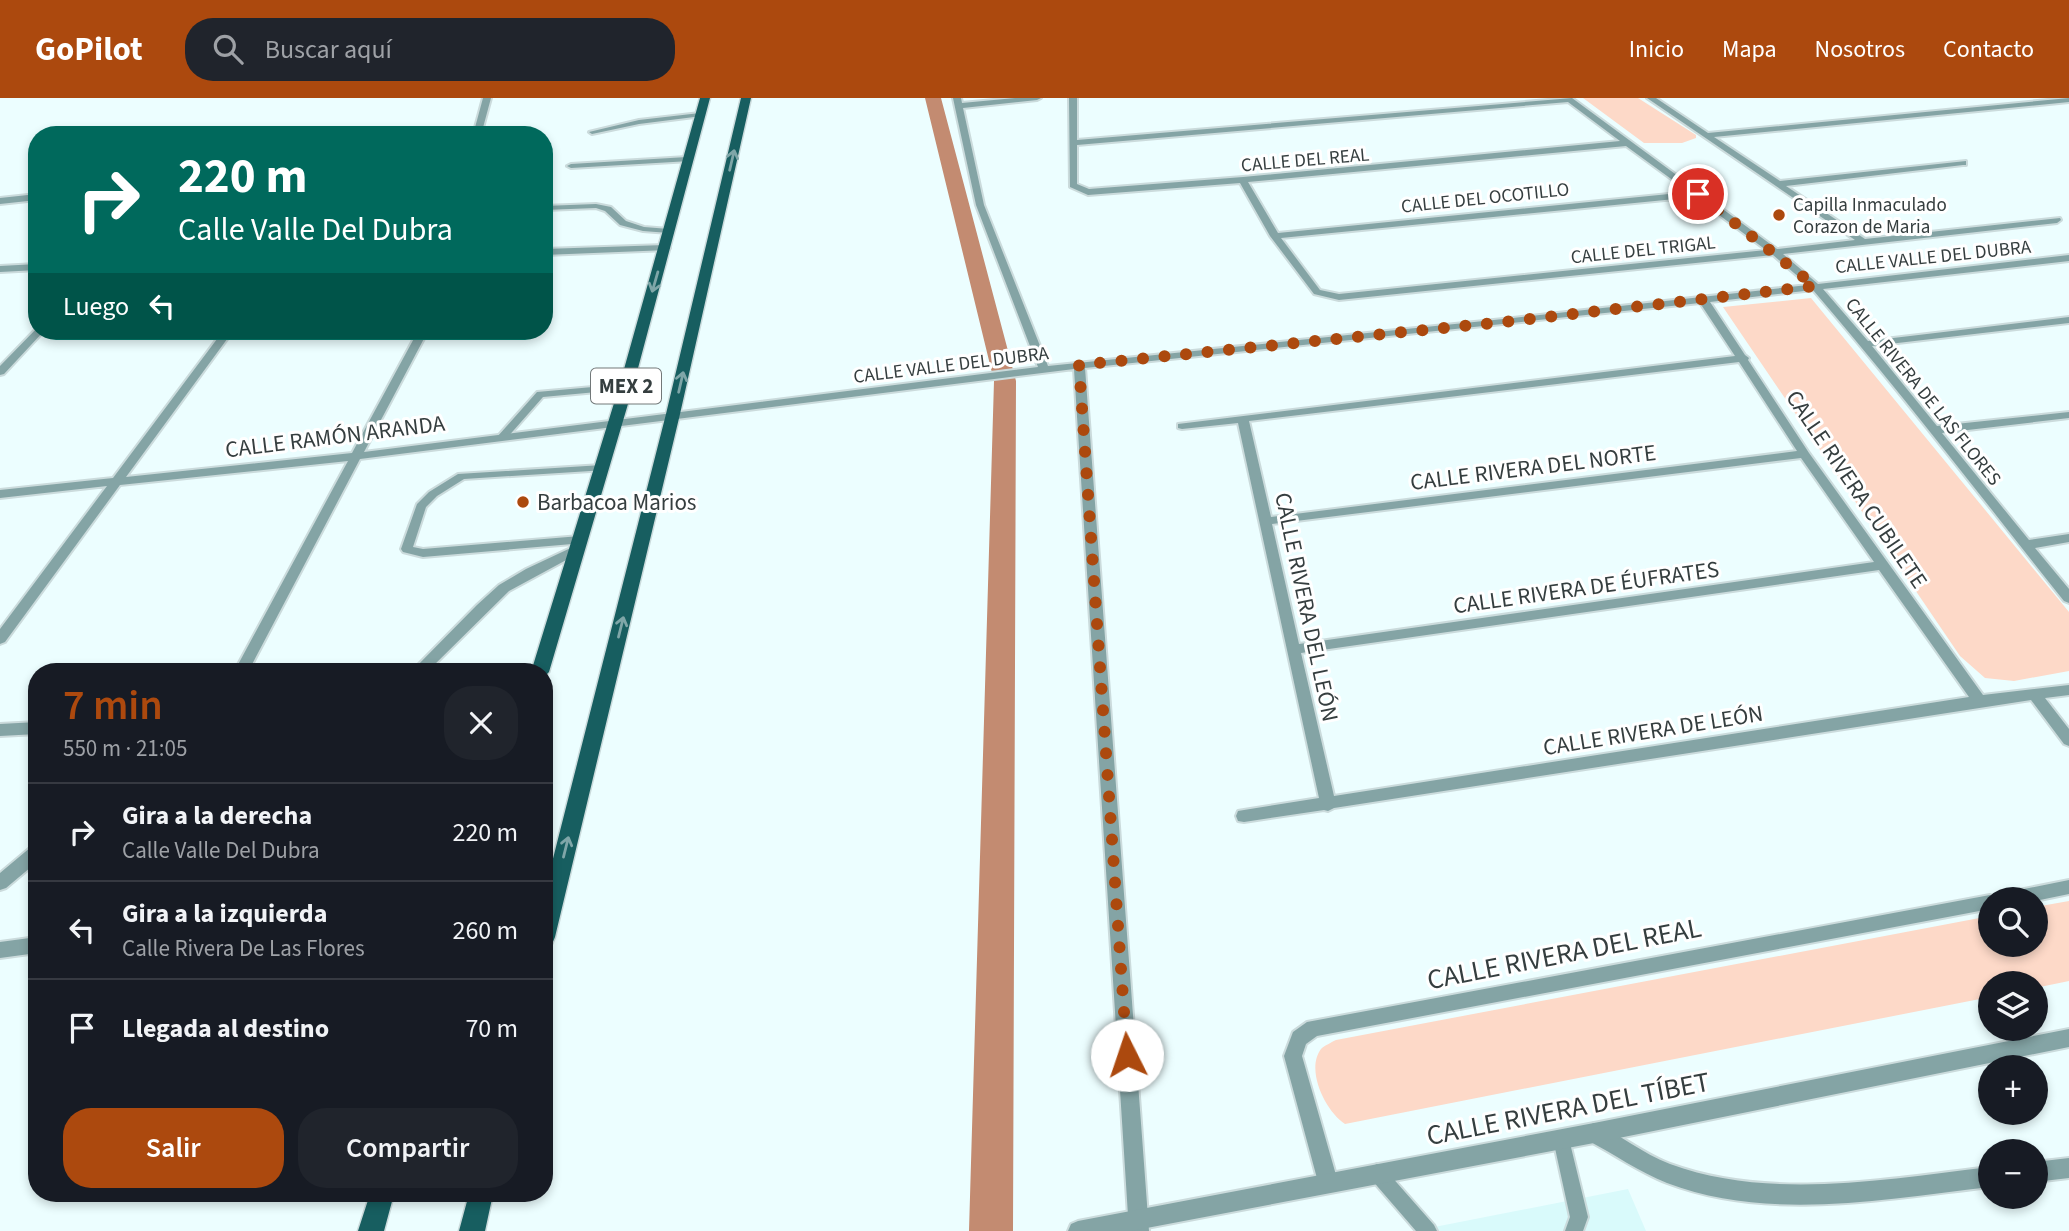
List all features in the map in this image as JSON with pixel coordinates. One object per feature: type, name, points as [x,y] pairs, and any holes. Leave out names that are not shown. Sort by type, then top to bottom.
[{"type":"main road","name":"MEX 2","points":[[543,663],[626,387],[705,98]]},
{"type":"main road","name":"MEX 2","points":[[553,901],[673,414],[746,98]]},
{"type":"main road","points":[[371,1231],[380,1202]]},
{"type":"main road","points":[[472,1231],[479,1202]]},
{"type":"street","points":[[479,126],[487,98]]},
{"type":"street","points":[[1037,98],[958,102],[980,205],[1044,370]]},
{"type":"street","name":"CALLE DEL REAL","points":[[1073,98],[1073,185],[1081,190],[1098,193],[1628,144]]},
{"type":"street","points":[[1651,98],[1862,241]]},
{"type":"street","points":[[1073,143],[1568,99]]},
{"type":"street","name":"CALLE RIVERA DE LAS FLORES","points":[[1568,99],[1698,194],[1815,286],[1865,344],[2069,598]]},
{"type":"street","points":[[1707,135],[2069,100]]},
{"type":"street","points":[[1778,184],[1963,163]]},
{"type":"street","points":[[1243,180],[1275,236]]},
{"type":"street","name":"CALLE DEL OCOTILLO","points":[[1275,236],[1698,194]]},
{"type":"street","points":[[0,201],[28,198]]},
{"type":"street","name":"CALLE DEL TRIGAL","points":[[1275,236],[1317,292],[1339,298],[1775,253],[2057,220]]},
{"type":"street","points":[[553,252],[665,248]]},
{"type":"street","name":"CALLE VALLE DEL DUBRA","points":[[673,414],[1079,365],[2069,258]]},
{"type":"street","points":[[0,268],[28,267]]},
{"type":"street","name":"CALLE RIVERA CUBILETE","points":[[1703,299],[1744,358],[1804,454],[1979,701]]},
{"type":"street","points":[[1865,344],[2069,320]]},
{"type":"street","points":[[0,372],[30,340]]},
{"type":"street","points":[[0,639],[221,340]]},
{"type":"street","points":[[246,663],[418,340]]},
{"type":"street","points":[[1182,426],[1744,358]]},
{"type":"street","points":[[1079,365],[1139,1226]]},
{"type":"street","name":"CALLE RAMÓN ARANDA","points":[[0,494],[358,456],[673,414]]},
{"type":"street","points":[[1935,430],[2069,415]]},
{"type":"street","name":"CALLE RIVERA DEL LEÓN","points":[[1243,420],[1268,521],[1328,805]]},
{"type":"street","name":"CALLE RIVERA DEL NORTE","points":[[1268,521],[1804,454]]},
{"type":"street","points":[[2025,545],[2069,538]]},
{"type":"street","points":[[428,663],[466,622],[506,587],[578,545]]},
{"type":"street","name":"CALLE RIVERA DE ÉUFRATES","points":[[1296,649],[1881,565]]},
{"type":"street","name":"CALLE RIVERA DE LEÓN","points":[[1244,816],[1328,805],[1979,701],[2069,690]]},
{"type":"street","points":[[2035,695],[2069,740]]},
{"type":"street","points":[[0,730],[28,728]]},
{"type":"street","points":[[0,883],[28,860]]},
{"type":"street","points":[[2048,891],[2069,887]]},
{"type":"street","name":"CALLE RIVERA DEL REAL","points":[[1328,1182],[1293,1056],[1299,1038],[1313,1028],[1978,904]]},
{"type":"street","points":[[0,950],[28,946]]},
{"type":"street","name":"CALLE RIVERA DEL TÍBET","points":[[1078,1231],[1139,1226],[1328,1182],[1594,1133],[2069,1038]]},
{"type":"street","points":[[1594,1133],[1668,1173],[1726,1189],[1776,1195],[1832,1195],[1978,1178]]},
{"type":"street","points":[[2048,1170],[2069,1168]]},
{"type":"lane","points":[[592,131],[700,115]]},
{"type":"lane","points":[[571,166],[687,159]]},
{"type":"lane","points":[[553,208],[596,206],[608,209],[623,223],[643,229],[669,230]]},
{"type":"lane","points":[[502,437],[540,394],[626,387]]},
{"type":"lane","points":[[578,545],[424,554],[407,548],[421,506],[433,494],[462,476],[602,468]]},
{"type":"lane","points":[[1561,1139],[1579,1217],[1574,1231]]},
{"type":"lane","points":[[1377,1173],[1429,1231]]},
{"type":"shaded area","points":[[1583,98],[1638,98],[1696,135],[1696,138],[1682,143],[1644,143]]},
{"type":"shaded area","points":[[1811,298],[2069,612],[2069,671],[2014,681],[1985,678],[1960,656],[1723,307]]},
{"type":"shaded area","points":[[2069,901],[2069,981],[2048,985],[2048,971],[1978,971],[1978,999],[1345,1124],[1325,1101],[1317,1079],[1315,1068],[1321,1049],[1336,1040],[1978,918],[1978,957],[2048,957],[2048,905]]},
{"type":"shaded area","points":[[1628,1189],[1646,1231],[1414,1231]]},
{"type":"waterway","points":[[933,98],[1005,381],[991,1231]]},
{"type":"place","name":"Capilla Inmaculado Corazon de Maria","points":[[1779,215]]},
{"type":"place","name":"Barbacoa Marios","points":[[523,502]]},
{"type":"route","points":[[1127,1055],[1079,365],[1513,321],[1815,286],[1698,194]]}]
